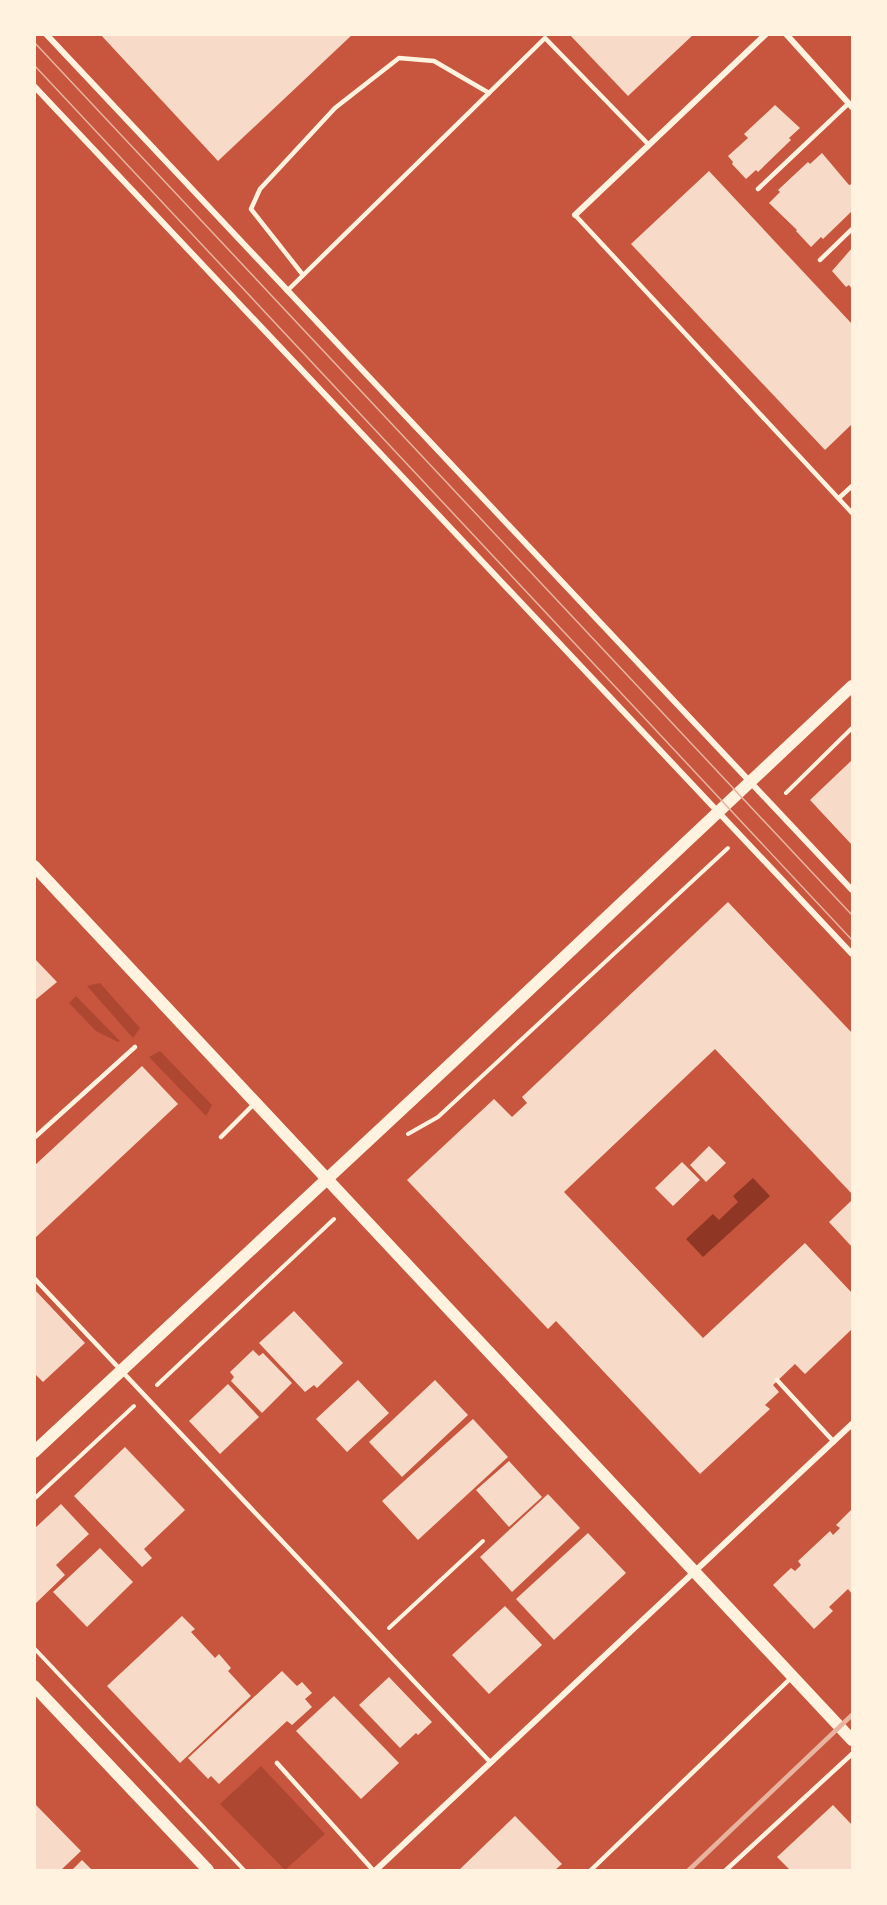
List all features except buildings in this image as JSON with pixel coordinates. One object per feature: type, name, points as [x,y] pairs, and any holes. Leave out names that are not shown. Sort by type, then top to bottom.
[{"type":"main road","points":[[34,1452],[852,686]]},
{"type":"main road","points":[[34,866],[852,1740]]},
{"type":"main road","points":[[34,1686],[208,1870]]},
{"type":"street","points":[[46,34],[852,890]]},
{"type":"street","points":[[575,215],[766,34]]},
{"type":"street","points":[[786,34],[851,105]]},
{"type":"street","points":[[34,86],[852,954]]},
{"type":"street","points":[[374,1870],[852,1424]]},
{"type":"lane","points":[[287,291],[545,38],[649,146]]},
{"type":"lane","points":[[303,275],[250,209],[260,189],[335,108],[399,58],[434,61],[489,93]]},
{"type":"lane","points":[[758,189],[851,105]]},
{"type":"lane","points":[[575,215],[852,513]]},
{"type":"lane","points":[[820,260],[852,229]]},
{"type":"lane","points":[[839,498],[852,486]]},
{"type":"lane","points":[[34,1138],[135,1047]]},
{"type":"lane","points":[[221,1137],[256,1102]]},
{"type":"lane","points":[[34,1278],[491,1763]]},
{"type":"lane","points":[[777,1380],[834,1442]]},
{"type":"lane","points":[[591,1870],[792,1676]]},
{"type":"lane","points":[[726,1870],[852,1754]]},
{"type":"lane","points":[[277,1763],[374,1870]]},
{"type":"path","points":[[788,791],[852,728]]},
{"type":"path","points":[[399,1140],[438,1117],[717,856]]},
{"type":"path","points":[[34,1499],[334,1219]]},
{"type":"path","points":[[389,1628],[483,1541]]},
{"type":"path","points":[[34,1648],[244,1870]]},
{"type":"shaded area","points":[[100,983],[140,1028],[133,1038],[87,986]]},
{"type":"shaded area","points":[[76,996],[120,1041],[96,1031],[69,1003]]},
{"type":"shaded area","points":[[160,1051],[212,1105],[206,1116],[149,1057]]},
{"type":"shaded area","points":[[753,1178],[770,1196],[703,1257],[686,1239],[713,1214],[719,1220],[738,1202],[733,1196]]},
{"type":"shaded area","points":[[261,1766],[325,1834],[285,1870],[220,1804]]},
{"type":"tram line","points":[[34,42],[852,915]]},
{"type":"tram line","points":[[34,65],[852,940]]},
{"type":"railway","points":[[689,1870],[852,1715]]}]
